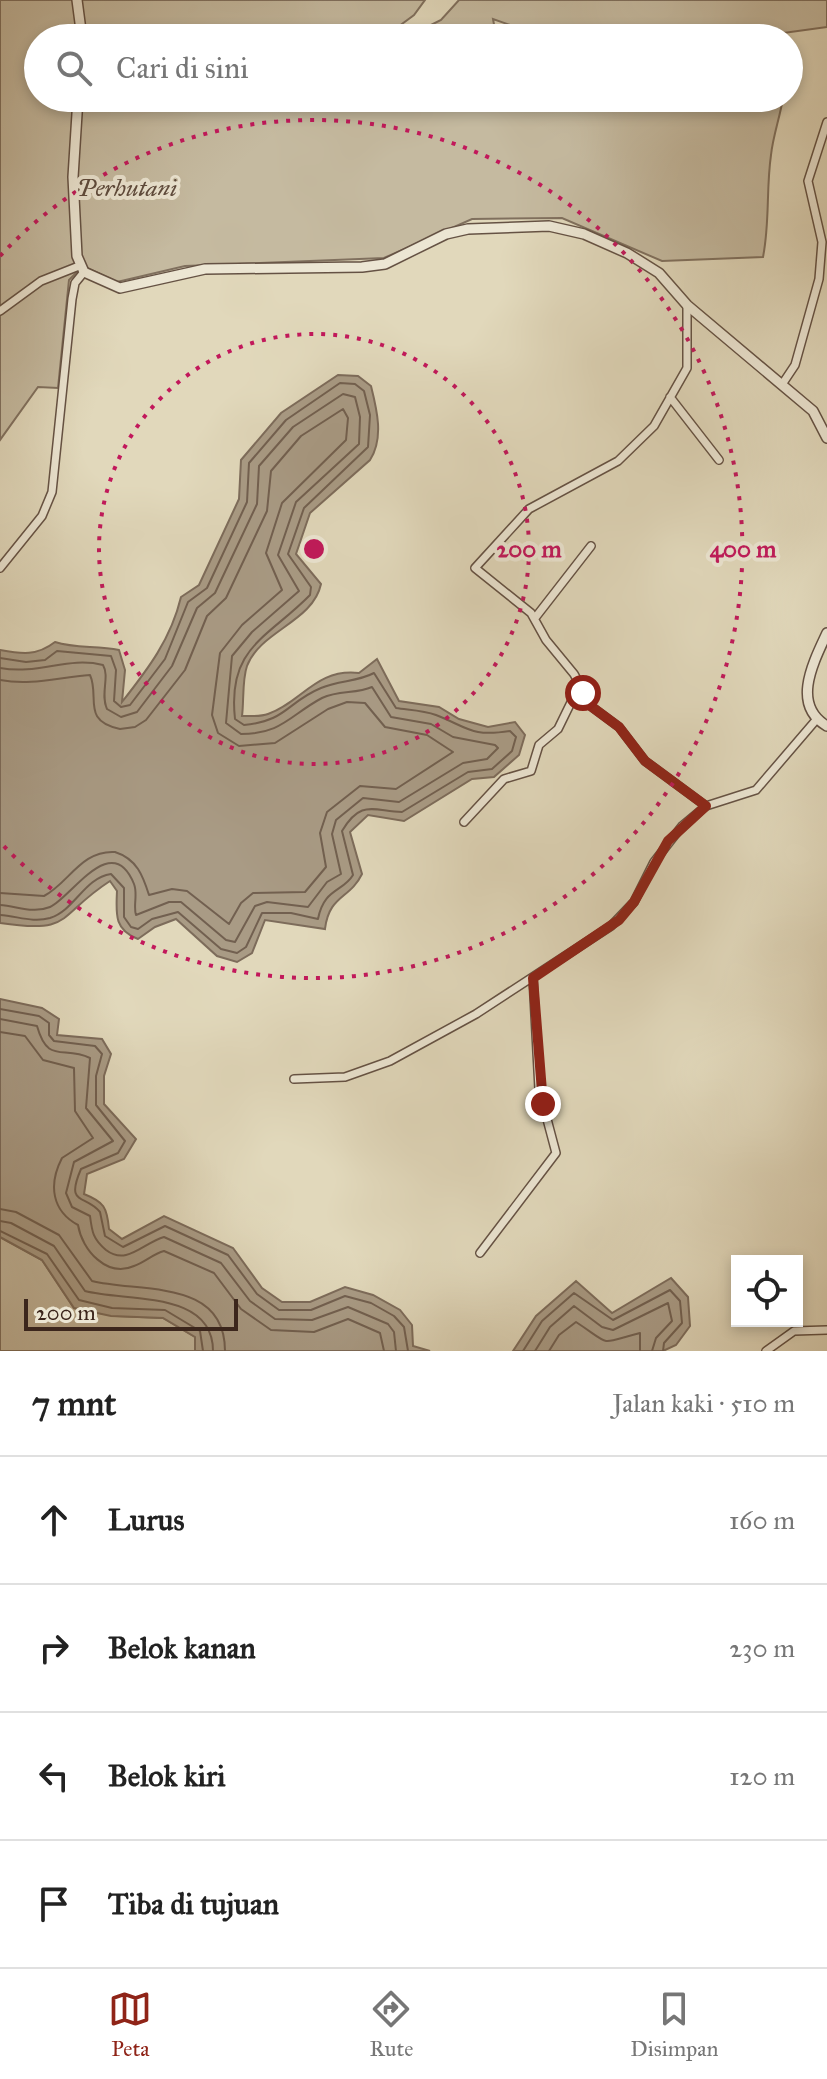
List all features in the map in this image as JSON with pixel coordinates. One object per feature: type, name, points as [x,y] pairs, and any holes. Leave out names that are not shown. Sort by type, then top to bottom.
[{"type":"street","points":[[77,0],[82,24]]},
{"type":"street","points":[[0,568],[42,516],[52,492],[72,299],[82,269],[73,177],[77,112]]},
{"type":"street","points":[[783,383],[795,365],[819,279],[822,242],[808,181],[827,122]]},
{"type":"street","points":[[0,311],[41,281],[82,269],[120,288],[205,269],[362,267],[396,260],[446,234],[468,229],[549,226],[584,234],[648,264],[687,305],[813,411],[827,438]]},
{"type":"street","points":[[687,305],[687,368],[654,426],[628,453],[529,509],[476,564],[476,573],[525,606],[588,703],[619,727],[645,761],[706,806]]},
{"type":"street","points":[[670,397],[719,460]]},
{"type":"street","points":[[535,618],[591,546]]},
{"type":"street","points":[[827,633],[814,661],[807,695],[807,704],[816,720],[827,726]]},
{"type":"street","points":[[464,822],[504,779],[531,771],[537,759],[537,748],[558,729],[579,686]]},
{"type":"street","points":[[294,1079],[345,1077],[390,1061],[533,978],[619,920],[634,902],[668,841],[706,806],[756,790],[816,720]]},
{"type":"street","points":[[480,1253],[556,1153],[556,1139],[539,1089],[533,978]]},
{"type":"street","points":[[766,1351],[794,1331],[827,1330]]},
{"type":"green space","name":"Perhutani","points":[[0,0],[425,0],[414,15],[402,24],[24,24],[24,112],[780,112],[771,155],[763,257],[662,261],[562,218],[472,219],[384,258],[185,266],[117,282],[83,266],[69,280],[58,388],[38,387],[0,440]]},
{"type":"green space","points":[[459,0],[827,0],[827,27],[803,30],[803,24],[507,24],[493,19],[494,24],[433,24],[441,20]]},
{"type":"green space","points":[[0,1237],[42,1260],[74,1308],[116,1316],[163,1318],[195,1337],[195,1351],[0,1351]]},
{"type":"water","points":[[338,375],[358,376],[371,386],[377,414],[377,443],[370,460],[310,513],[296,554],[321,584],[308,608],[254,654],[245,672],[242,716],[258,716],[280,709],[320,681],[344,673],[359,673],[377,659],[399,701],[439,707],[459,719],[488,727],[515,722],[525,735],[519,755],[494,777],[472,779],[404,821],[368,815],[350,832],[362,874],[335,903],[325,929],[265,920],[252,953],[237,962],[217,956],[176,919],[155,927],[138,939],[130,935],[118,920],[117,891],[110,881],[53,924],[24,926],[0,923],[0,650],[29,653],[55,642],[119,650],[125,670],[122,702],[165,640],[181,597],[199,585],[239,499],[241,460],[281,413]]},
{"type":"water","points":[[0,999],[42,1008],[59,1019],[57,1035],[102,1039],[111,1054],[104,1076],[104,1104],[136,1139],[124,1159],[87,1174],[84,1194],[103,1206],[109,1229],[122,1239],[164,1216],[233,1248],[262,1288],[282,1302],[310,1302],[345,1287],[373,1295],[400,1310],[412,1325],[413,1346],[430,1351],[195,1351],[195,1337],[163,1318],[111,1316],[74,1308],[42,1260],[0,1237]]},
{"type":"water","points":[[671,1278],[688,1297],[690,1326],[676,1345],[663,1351],[513,1351],[536,1316],[576,1281],[612,1313]]},
{"type":"route","points":[[543,1104],[539,1089],[533,978],[619,920],[634,902],[668,841],[706,806],[645,761],[619,727],[592,707],[583,693]]}]
